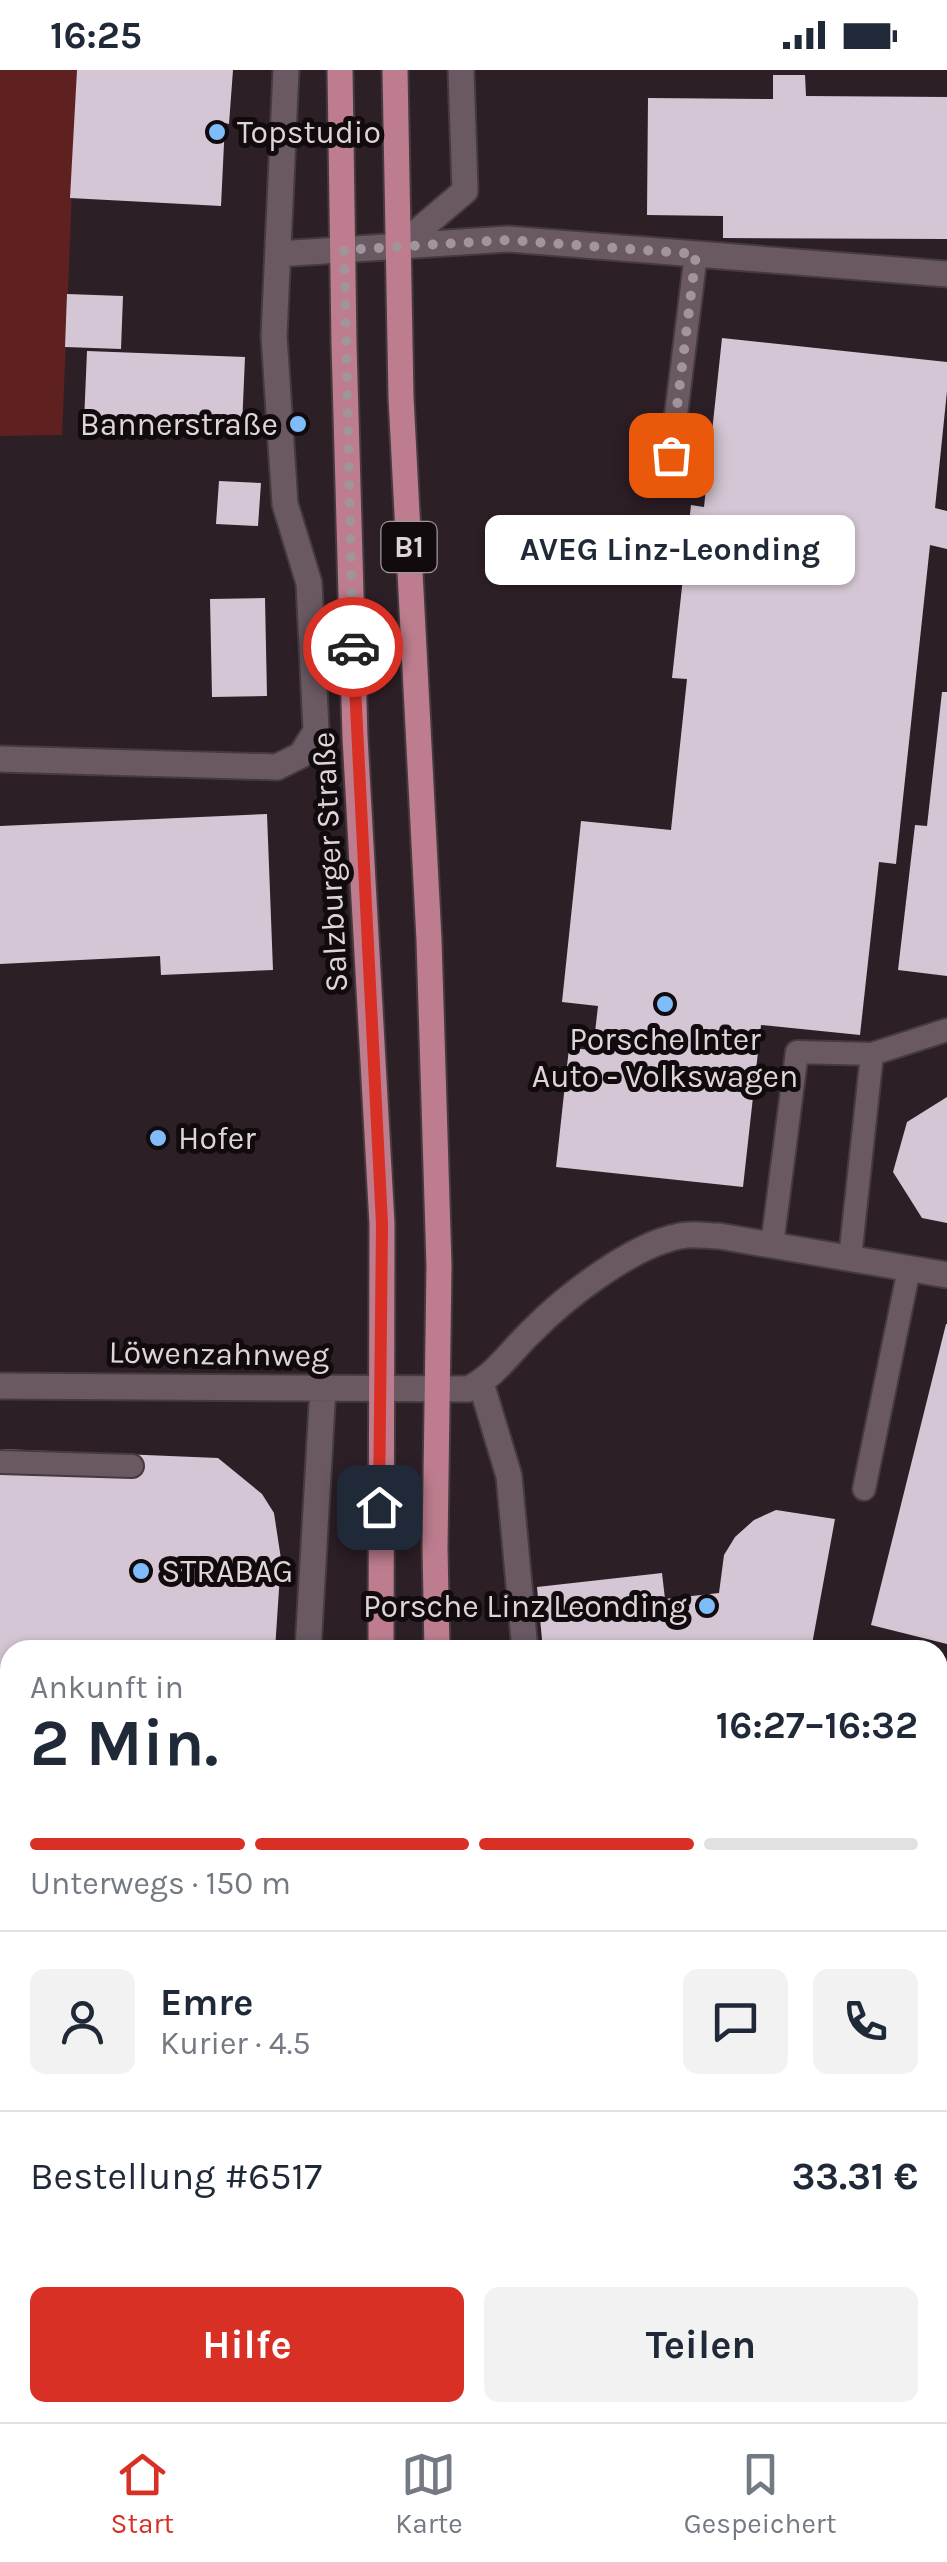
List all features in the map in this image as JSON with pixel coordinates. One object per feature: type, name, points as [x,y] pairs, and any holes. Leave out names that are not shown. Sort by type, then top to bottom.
[{"type":"main road","name":"Salzburger Straße","points":[[340,70],[356,737],[382,1224],[381,1640]]},
{"type":"main road","name":"B1","points":[[395,70],[401,397],[430,959],[439,1266],[437,1640]]},
{"type":"street","name":"Salzburger Straße","points":[[0,759],[277,767],[302,755],[316,731],[308,583],[285,504],[274,336],[286,70]]},
{"type":"street","points":[[399,246],[465,191],[461,70]]},
{"type":"street","points":[[278,254],[508,240],[947,274]]},
{"type":"street","points":[[524,1640],[508,1476],[481,1384],[535,1326],[609,1268],[646,1245],[683,1235],[719,1236],[947,1275]]},
{"type":"street","name":"Löwenzahnweg","points":[[0,1386],[437,1390],[468,1389],[481,1384]]},
{"type":"street","points":[[309,1640],[323,1388]]},
{"type":"lane","points":[[671,455],[696,254]]},
{"type":"lane","points":[[772,1245],[797,1052],[872,1054],[947,1030]]},
{"type":"lane","points":[[850,1258],[872,1054]]},
{"type":"lane","points":[[864,1489],[910,1269]]},
{"type":"lane","points":[[0,1462],[132,1466]]},
{"type":"shaded area","points":[[0,70],[77,70],[62,435],[0,436]]},
{"type":"building","points":[[77,70],[233,70],[229,124],[225,123],[221,206],[70,198]]},
{"type":"building","points":[[773,75],[805,75],[806,96],[947,97],[947,239],[723,238],[723,216],[647,215],[648,98],[773,99]]},
{"type":"building","points":[[67,294],[123,296],[121,349],[65,347]]},
{"type":"building","points":[[722,338],[947,362],[935,508],[947,511],[947,549],[930,545],[896,864],[879,862],[860,1035],[761,1025],[743,1187],[556,1167],[569,1048],[593,1050],[598,1006],[562,1002],[581,821],[671,830],[687,679],[672,678],[691,505],[704,507]]},
{"type":"building","points":[[87,351],[245,357],[242,427],[84,422]]},
{"type":"building","points":[[219,481],[261,483],[258,526],[216,524]]},
{"type":"building","points":[[265,598],[267,696],[212,697],[210,599]]},
{"type":"building","points":[[942,692],[947,692],[947,976],[898,970],[915,825],[927,826]]},
{"type":"building","points":[[267,814],[273,970],[161,975],[160,956],[0,964],[0,826]]},
{"type":"building","points":[[947,1097],[947,1223],[922,1218],[893,1172],[907,1122]]},
{"type":"building","points":[[947,1324],[947,1640],[931,1640],[871,1625]]},
{"type":"building","name":"STRABAG","points":[[0,1449],[218,1458],[262,1494],[274,1513],[281,1559],[276,1640],[0,1640]]},
{"type":"building","points":[[776,1510],[835,1519],[813,1640],[542,1640],[537,1587],[662,1573],[665,1599],[719,1593],[724,1555],[735,1537],[754,1520]]},
{"type":"way so far","points":[[353,647],[344,250],[508,240],[696,254],[671,455]]},
{"type":"place","name":"Topstudio","points":[[217,132]]},
{"type":"place","name":"Bannerstraße","points":[[298,424]]},
{"type":"place","name":"AVEG Linz-Leonding","points":[[671,455]]},
{"type":"place","name":"Porsche Inter Auto - Volkswagen","points":[[665,1004]]},
{"type":"place","name":"Hofer","points":[[158,1138]]},
{"type":"place","name":"STRABAG","points":[[141,1571]]},
{"type":"place","name":"Porsche Linz Leonding","points":[[707,1606]]},
{"type":"route","points":[[353,647],[382,1224],[379,1507]]}]
